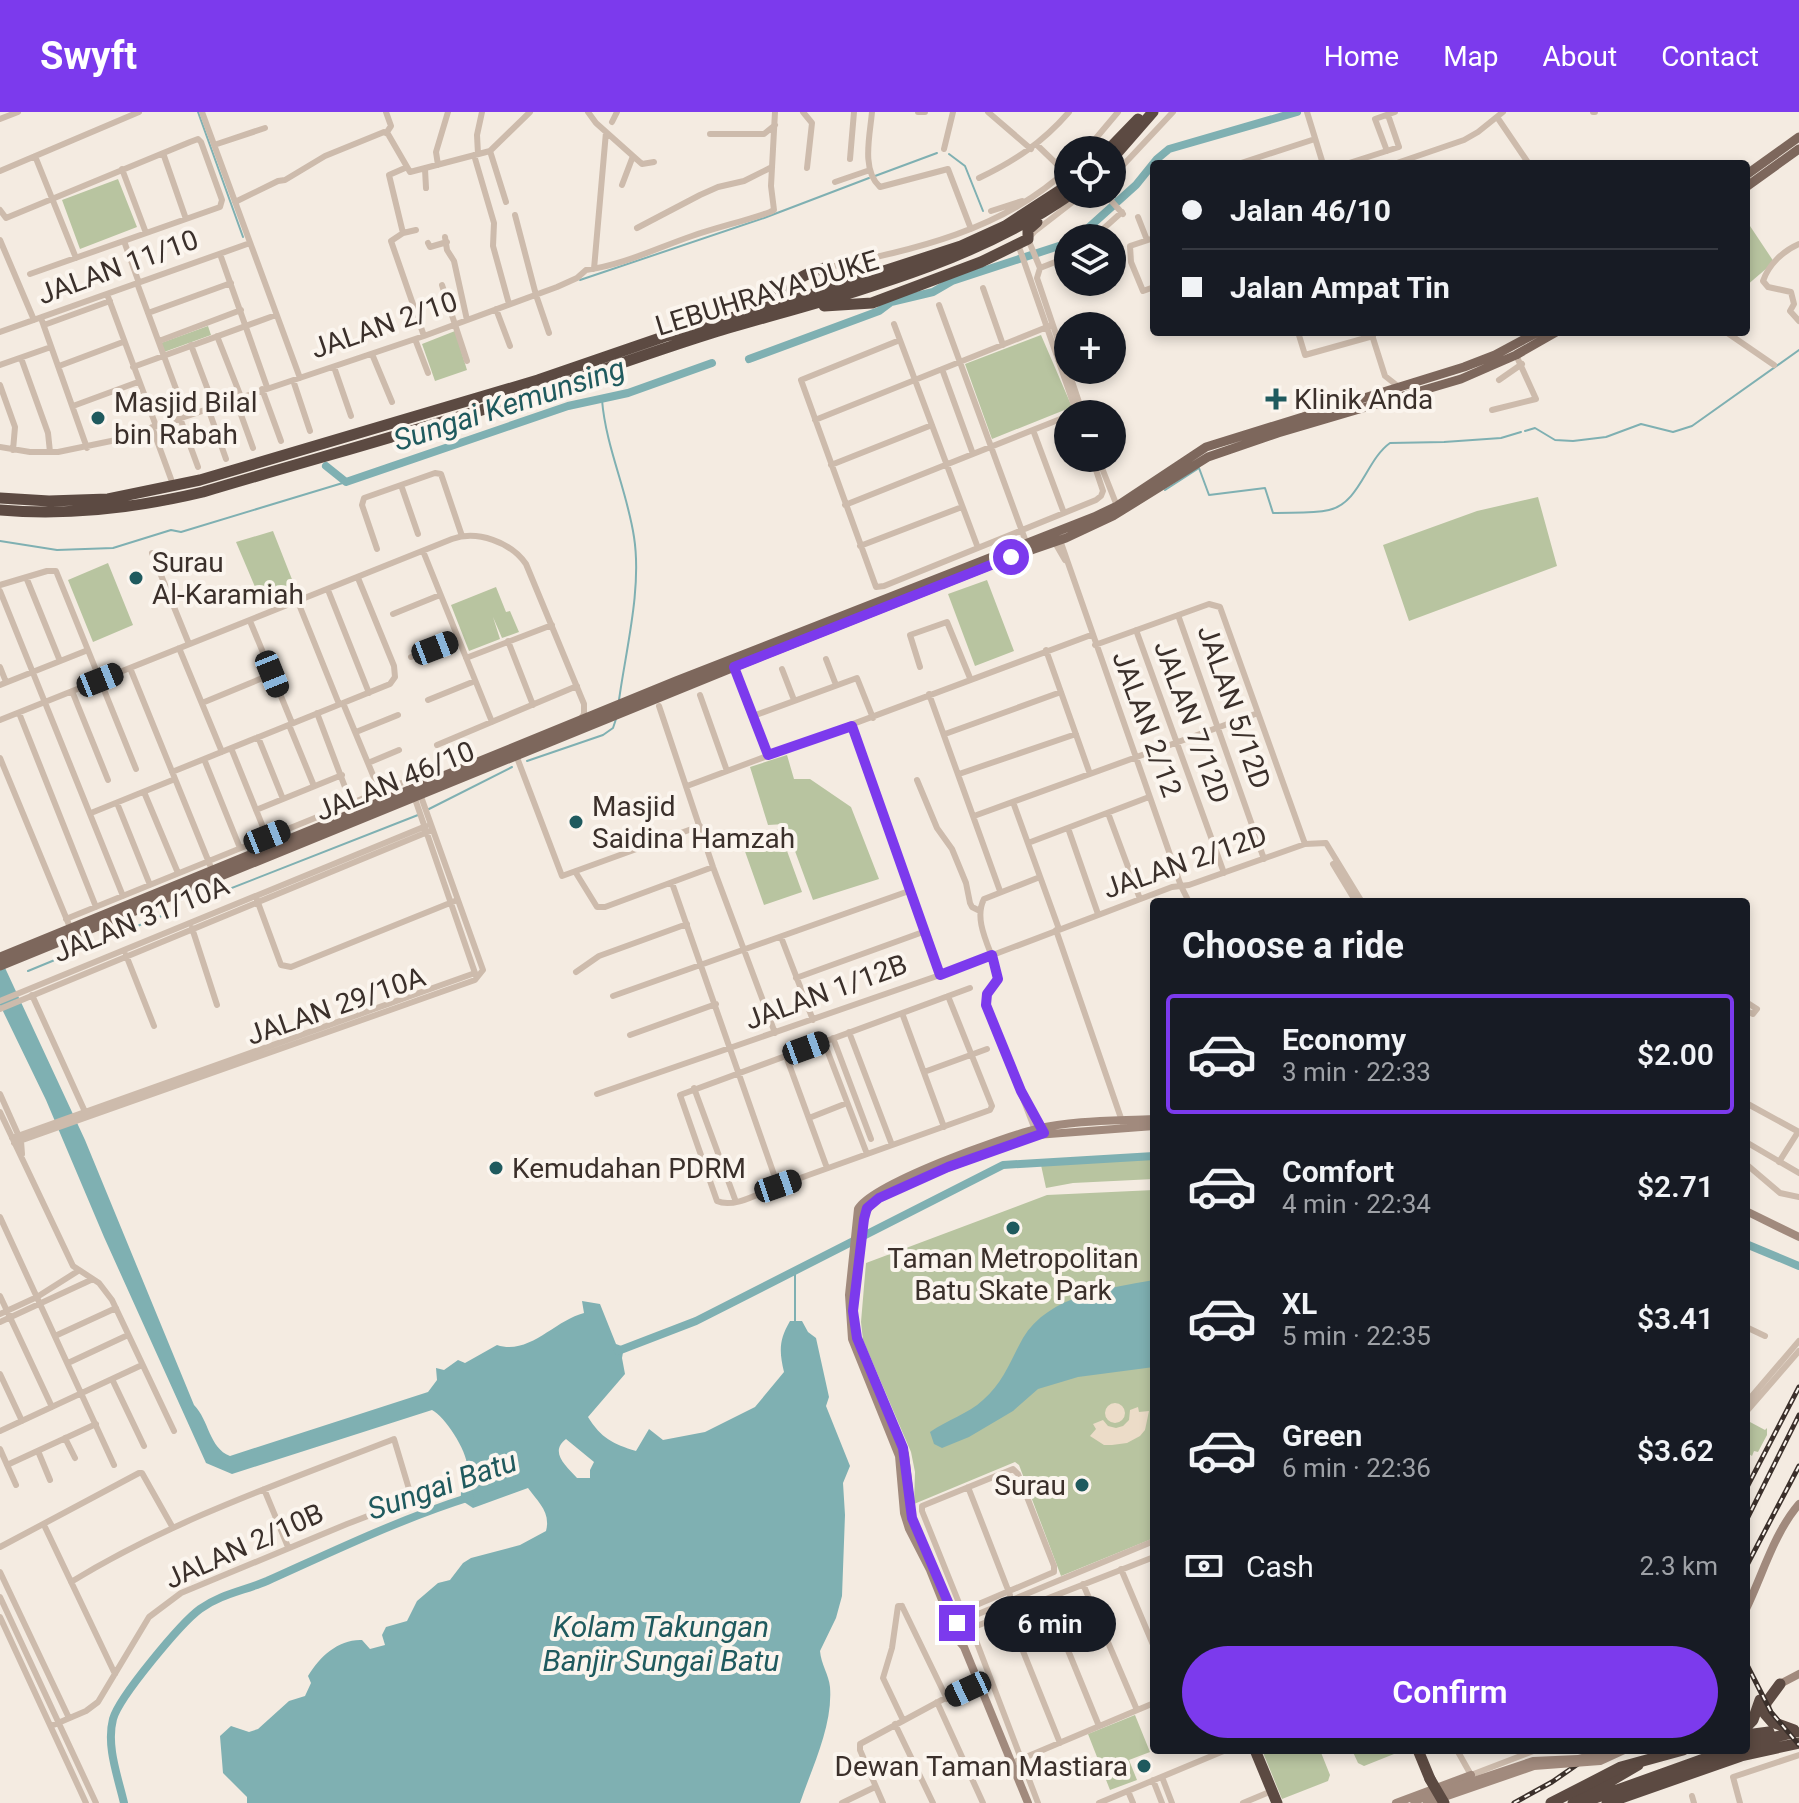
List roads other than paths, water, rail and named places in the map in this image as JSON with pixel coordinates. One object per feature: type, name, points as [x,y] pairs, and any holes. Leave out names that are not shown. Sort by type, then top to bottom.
[{"type":"highway","points":[[1121,136],[1144,112]]},
{"type":"highway","points":[[1126,143],[1153,112]]},
{"type":"highway","name":"LEBUHRAYA DUKE","points":[[0,510],[108,510],[166,501],[520,398],[722,325],[961,246],[1005,226],[1054,194]]},
{"type":"highway","name":"LEBUHRAYA DUKE","points":[[0,498],[49,501],[108,499],[200,480],[962,255],[1023,226],[1054,206]]},
{"type":"highway","points":[[722,325],[832,304],[870,304],[1025,247],[1030,228],[1055,208]]},
{"type":"highway","points":[[825,268],[817,276],[817,284],[837,286]]},
{"type":"highway","points":[[722,325],[813,271],[825,268]]},
{"type":"highway","points":[[1750,1701],[1774,1687]]},
{"type":"highway","points":[[1750,1723],[1762,1696],[1774,1687]]},
{"type":"highway","points":[[1774,1687],[1766,1703],[1765,1714],[1772,1722],[1797,1731]]},
{"type":"highway","points":[[1750,1735],[1797,1731]]},
{"type":"highway","points":[[1750,1743],[1797,1731]]},
{"type":"highway","points":[[1750,1754],[1799,1743]]},
{"type":"highway","points":[[1254,1754],[1272,1803]]},
{"type":"highway","points":[[1420,1754],[1435,1791],[1444,1803]]},
{"type":"highway","points":[[1573,1803],[1658,1754]]},
{"type":"highway","points":[[1551,1803],[1621,1767],[1668,1754]]},
{"type":"highway","points":[[1581,1803],[1718,1754]]},
{"type":"highway","points":[[1607,1803],[1750,1754]]},
{"type":"main road","points":[[1750,172],[1799,137]]},
{"type":"main road","points":[[1750,184],[1799,149]]},
{"type":"main road","points":[[1016,555],[1026,542],[1056,536],[1113,516],[1196,462],[1208,450],[1278,433],[1461,379],[1500,363],[1533,336]]},
{"type":"main road","points":[[1016,555],[1117,506],[1208,450],[1513,351],[1547,336]]},
{"type":"main road","points":[[1026,542],[1040,546]]},
{"type":"main road","name":"JALAN 46/10","points":[[627,706],[782,639],[1026,542]]},
{"type":"main road","name":"JALAN 46/10","points":[[4,959],[70,927],[212,870],[417,796],[605,714],[734,667],[1016,555]]},
{"type":"main road","name":"JALAN 46/10","points":[[515,752],[580,720],[605,714]]},
{"type":"street","points":[[0,119],[18,112]]},
{"type":"street","points":[[0,171],[139,112]]},
{"type":"street","points":[[202,112],[276,315],[310,431]]},
{"type":"street","points":[[235,202],[285,180],[325,156],[387,132],[391,126],[386,112]]},
{"type":"street","points":[[438,165],[436,152],[448,112]]},
{"type":"street","points":[[482,112],[476,155],[494,223],[493,246],[509,304]]},
{"type":"street","points":[[387,132],[410,172],[490,151],[530,112]]},
{"type":"street","points":[[588,112],[642,164],[654,162]]},
{"type":"street","points":[[612,122],[617,112]]},
{"type":"street","points":[[637,228],[700,195],[744,181],[772,167],[775,112]]},
{"type":"street","points":[[803,112],[812,123],[807,168]]},
{"type":"street","points":[[850,159],[854,112]]},
{"type":"street","points":[[872,112],[870,171],[875,183],[880,187],[948,169],[971,229]]},
{"type":"street","points":[[918,112],[925,112]]},
{"type":"street","points":[[944,149],[953,112]]},
{"type":"street","points":[[988,112],[1054,161]]},
{"type":"street","points":[[979,178],[1011,163],[1034,147],[1069,112]]},
{"type":"street","points":[[1098,136],[1118,112]]},
{"type":"street","points":[[1126,162],[1173,112]]},
{"type":"street","points":[[1359,160],[1387,151],[1399,147],[1392,113],[1375,119],[1387,151]]},
{"type":"street","points":[[1406,160],[1464,140],[1500,114],[1527,160]]},
{"type":"street","points":[[1308,115],[1322,160]]},
{"type":"street","points":[[710,134],[764,134],[775,125]]},
{"type":"street","points":[[214,145],[265,128]]},
{"type":"street","points":[[594,269],[606,132]]},
{"type":"street","points":[[0,210],[6,218],[198,139],[201,142],[222,204],[220,207],[30,274]]},
{"type":"street","points":[[852,139],[870,141]]},
{"type":"street","points":[[1250,160],[1315,139]]},
{"type":"street","points":[[490,151],[506,202]]},
{"type":"street","points":[[163,153],[186,219]]},
{"type":"street","points":[[35,156],[76,258]]},
{"type":"street","points":[[622,185],[633,156]]},
{"type":"street","name":"JALAN 2/10","points":[[0,447],[50,452],[87,448],[424,336],[536,295],[577,278],[586,270],[655,251],[688,237],[774,210],[772,167]]},
{"type":"street","points":[[403,233],[388,177],[405,168]]},
{"type":"street","points":[[122,169],[146,233]]},
{"type":"street","points":[[425,169],[426,188]]},
{"type":"street","points":[[835,182],[870,171]]},
{"type":"street","points":[[825,268],[908,251],[971,229],[1006,213],[1054,179]]},
{"type":"street","points":[[991,211],[1025,201]]},
{"type":"street","points":[[1050,326],[1027,269],[1025,247],[1034,232],[1065,208]]},
{"type":"street","points":[[1109,224],[1122,212],[1118,208]]},
{"type":"street","points":[[515,215],[549,333]]},
{"type":"street","points":[[1138,217],[1150,239],[1130,246],[1131,262],[1143,291],[1150,288]]},
{"type":"street","points":[[416,230],[403,233],[391,242],[424,336]]},
{"type":"street","points":[[0,240],[59,366],[87,448]]},
{"type":"street","points":[[428,243],[430,247],[446,240],[447,250],[454,261],[467,320]]},
{"type":"street","points":[[124,241],[164,355],[198,467]]},
{"type":"street","name":"JALAN 11/10","points":[[0,332],[109,298],[138,283],[250,243]]},
{"type":"street","points":[[1799,244],[1777,259],[1767,270],[1763,281],[1768,287],[1791,292],[1794,304],[1790,311],[1799,321]]},
{"type":"street","points":[[1025,247],[1039,266],[1037,278],[1071,400]]},
{"type":"street","points":[[220,254],[246,325],[281,441]]},
{"type":"street","points":[[1039,266],[1054,261]]},
{"type":"street","points":[[148,313],[231,283]]},
{"type":"street","points":[[442,285],[467,361]]},
{"type":"street","points":[[983,288],[1003,345]]},
{"type":"street","points":[[109,298],[171,479]]},
{"type":"street","points":[[939,305],[1026,542]]},
{"type":"street","points":[[496,309],[510,346]]},
{"type":"street","points":[[159,341],[241,310]]},
{"type":"street","points":[[133,367],[276,315]]},
{"type":"street","points":[[894,324],[978,548]]},
{"type":"street","points":[[815,420],[1050,326]]},
{"type":"street","points":[[217,336],[253,448]]},
{"type":"street","points":[[1299,336],[1305,355],[1359,336]]},
{"type":"street","points":[[1373,336],[1385,376],[1401,388]]},
{"type":"street","points":[[1732,336],[1774,365]]},
{"type":"street","points":[[415,339],[428,373]]},
{"type":"street","points":[[900,340],[801,380],[876,587],[1101,496],[1103,491],[1097,472]]},
{"type":"street","points":[[59,366],[123,342]]},
{"type":"street","points":[[191,345],[226,459]]},
{"type":"street","points":[[0,365],[51,347]]},
{"type":"street","points":[[1492,410],[1536,399],[1524,376],[1522,364],[1513,351]]},
{"type":"street","points":[[372,354],[392,402]]},
{"type":"street","points":[[21,358],[48,433],[50,452]]},
{"type":"street","points":[[1499,380],[1522,364]]},
{"type":"street","points":[[334,367],[351,416]]},
{"type":"street","points":[[942,369],[973,454]]},
{"type":"street","points":[[1373,396],[1381,389],[1385,376]]},
{"type":"street","points":[[73,406],[138,382]]},
{"type":"street","points":[[0,385],[15,427],[13,450]]},
{"type":"street","points":[[845,505],[1054,422]]},
{"type":"street","points":[[831,465],[932,425]]},
{"type":"street","points":[[1033,430],[1064,513]]},
{"type":"street","points":[[1104,472],[1117,506]]},
{"type":"street","points":[[377,549],[362,505],[364,498],[435,473],[441,474],[462,536]]},
{"type":"street","points":[[401,485],[418,534]]},
{"type":"street","points":[[860,546],[962,507]]},
{"type":"street","points":[[0,720],[462,536],[481,535],[521,557],[584,704],[584,714],[580,720]]},
{"type":"street","name":"JALAN 2/12","points":[[1056,536],[1187,898]]},
{"type":"street","points":[[423,551],[492,722]]},
{"type":"street","points":[[152,553],[189,644]]},
{"type":"street","points":[[123,896],[0,588],[26,577],[56,571],[136,769]]},
{"type":"street","points":[[26,577],[60,661]]},
{"type":"street","points":[[91,813],[144,792],[204,759],[390,684],[395,677],[394,666],[358,578]]},
{"type":"street","points":[[328,590],[369,693]]},
{"type":"street","points":[[393,614],[440,595]]},
{"type":"street","points":[[298,602],[380,792]]},
{"type":"street","points":[[1095,645],[1209,604],[1220,607],[1305,844]]},
{"type":"street","name":"JALAN 5/12D","points":[[1178,615],[1264,859]]},
{"type":"street","points":[[250,621],[314,786]]},
{"type":"street","points":[[920,667],[910,635],[947,622],[970,678]]},
{"type":"street","points":[[466,658],[552,625]]},
{"type":"street","name":"JALAN 7/12D","points":[[1136,630],[1224,873]]},
{"type":"street","points":[[687,786],[1091,635]]},
{"type":"street","points":[[411,657],[458,639]]},
{"type":"street","points":[[508,641],[533,705]]},
{"type":"street","points":[[179,648],[222,752]]},
{"type":"street","points":[[0,667],[3,684],[88,650]]},
{"type":"street","points":[[1046,650],[1090,774]]},
{"type":"street","points":[[826,659],[836,685]]},
{"type":"street","points":[[734,667],[768,755]]},
{"type":"street","points":[[130,668],[212,870]]},
{"type":"street","points":[[782,669],[794,700]]},
{"type":"street","points":[[202,703],[272,674]]},
{"type":"street","points":[[753,716],[857,678],[873,718]]},
{"type":"street","points":[[428,700],[475,681]]},
{"type":"street","points":[[437,745],[577,686]]},
{"type":"street","points":[[72,691],[108,780]]},
{"type":"street","points":[[945,734],[1061,692]]},
{"type":"street","points":[[929,694],[1000,891]]},
{"type":"street","points":[[700,695],[727,771]]},
{"type":"street","points":[[584,704],[593,713],[605,714]]},
{"type":"street","points":[[659,706],[713,867],[775,1033]]},
{"type":"street","points":[[19,713],[96,907]]},
{"type":"street","points":[[317,713],[351,803]]},
{"type":"street","points":[[974,816],[1258,713]]},
{"type":"street","points":[[356,732],[398,715]]},
{"type":"street","points":[[852,726],[940,975]]},
{"type":"street","points":[[959,774],[1076,734]]},
{"type":"street","points":[[258,737],[283,799]]},
{"type":"street","points":[[231,748],[267,837]]},
{"type":"street","points":[[368,763],[399,750]]},
{"type":"street","points":[[515,752],[559,872],[565,876],[700,826]]},
{"type":"street","points":[[0,758],[70,927]]},
{"type":"street","points":[[204,759],[240,848]]},
{"type":"street","points":[[256,810],[342,775]]},
{"type":"street","points":[[917,780],[937,828],[952,849],[966,883],[970,903],[980,911]]},
{"type":"street","name":"JALAN 46/10","points":[[70,927],[96,907],[178,873],[212,870],[240,848],[401,783]]},
{"type":"street","points":[[144,792],[178,873]]},
{"type":"street","name":"JALAN 29/10A","points":[[16,1139],[475,980],[483,970],[417,796]]},
{"type":"street","points":[[1028,843],[1149,797]]},
{"type":"street","points":[[1013,802],[1123,1124]]},
{"type":"street","points":[[117,803],[150,885]]},
{"type":"street","points":[[1108,813],[1140,899]]},
{"type":"street","name":"JALAN 31/10A","points":[[0,1009],[125,953],[430,828]]},
{"type":"street","points":[[1068,828],[1098,914]]},
{"type":"street","name":"JALAN 2/12D","points":[[1058,929],[1305,844],[1324,844]]},
{"type":"street","points":[[1324,844],[1354,898]]},
{"type":"street","points":[[1324,844],[1359,898]]},
{"type":"street","points":[[576,873],[597,907],[605,907],[713,867]]},
{"type":"street","points":[[1039,1131],[986,1002],[987,994],[998,979],[980,911],[984,899],[1040,877]]},
{"type":"street","points":[[672,883],[778,1186]]},
{"type":"street","points":[[613,996],[909,891]]},
{"type":"street","points":[[257,899],[281,965],[291,967],[455,901]]},
{"type":"street","name":"JALAN 31/10A","points":[[125,953],[257,899]]},
{"type":"street","points":[[576,972],[599,956],[687,924]]},
{"type":"street","points":[[192,928],[217,1005]]},
{"type":"street","name":"JALAN 1/12B","points":[[601,1092],[940,975],[1058,929]]},
{"type":"street","points":[[796,978],[923,932]]},
{"type":"street","points":[[781,937],[813,1020]]},
{"type":"street","points":[[125,953],[154,1026]]},
{"type":"street","points":[[948,996],[992,1108],[736,1202],[723,1204],[717,1201],[679,1098],[683,1093],[694,1088],[970,988]]},
{"type":"street","name":"JALAN 31/10A","points":[[28,994],[86,1114]]},
{"type":"street","name":"JALAN 31/10A","points":[[0,1001],[28,994]]},
{"type":"street","points":[[630,1035],[716,1004]]},
{"type":"street","points":[[902,1013],[944,1127]]},
{"type":"street","points":[[849,1032],[892,1145]]},
{"type":"street","points":[[833,1038],[871,1139]]},
{"type":"street","points":[[824,1042],[867,1154]]},
{"type":"street","points":[[924,1072],[987,1049]]},
{"type":"street","points":[[786,1056],[827,1168]]},
{"type":"street","points":[[694,1088],[736,1202]]},
{"type":"street","points":[[844,1095],[853,1092]]},
{"type":"street","points":[[0,1094],[16,1139],[73,1266],[104,1289],[116,1308],[174,1431]]},
{"type":"street","points":[[809,1118],[847,1103]]},
{"type":"street","points":[[1750,1105],[1799,1132],[1779,1162]]},
{"type":"street","points":[[0,1112],[16,1139]]},
{"type":"street","points":[[966,1640],[958,1640],[955,1624],[907,1512],[905,1454],[859,1347],[851,1317],[860,1225],[866,1211],[876,1200],[1039,1131],[1150,1120]]},
{"type":"street","points":[[1123,1124],[1150,1126]]},
{"type":"street","points":[[1750,1144],[1799,1173]]},
{"type":"street","points":[[1750,1170],[1778,1196],[1787,1200],[1799,1198]]},
{"type":"street","points":[[1750,1213],[1799,1237]]},
{"type":"street","points":[[0,1217],[114,1465]]},
{"type":"street","points":[[1750,1219],[1788,1232]]},
{"type":"street","points":[[39,1300],[78,1271]]},
{"type":"street","points":[[0,1322],[6,1314],[93,1279]]},
{"type":"street","points":[[0,1296],[52,1407]]},
{"type":"street","points":[[55,1336],[116,1308]]},
{"type":"street","points":[[1750,1329],[1765,1336]]},
{"type":"street","points":[[68,1363],[128,1335]]},
{"type":"street","points":[[1750,1398],[1799,1341]]},
{"type":"street","points":[[1750,1407],[1799,1351]]},
{"type":"street","points":[[0,1431],[142,1365]]},
{"type":"street","points":[[0,1374],[22,1421]]},
{"type":"street","points":[[112,1379],[144,1446]]},
{"type":"street","points":[[0,1396],[8,1392]]},
{"type":"street","points":[[7,1465],[96,1424]]},
{"type":"street","points":[[65,1438],[75,1458]]},
{"type":"street","name":"JALAN 2/10B","points":[[51,1726],[98,1702],[149,1617],[181,1593],[412,1499],[394,1439],[264,1489]]},
{"type":"street","points":[[0,1449],[16,1485]]},
{"type":"street","points":[[38,1451],[50,1480]]},
{"type":"street","points":[[955,1624],[1011,1594],[1054,1572],[1018,1474],[1013,1469],[926,1503],[922,1511],[962,1607],[967,1609],[1011,1594],[1150,1542]]},
{"type":"street","points":[[0,1547],[142,1473],[173,1528]]},
{"type":"street","points":[[968,1487],[1011,1594]]},
{"type":"street","points":[[71,1582],[134,1546],[264,1489],[288,1547]]},
{"type":"street","points":[[1750,1590],[1799,1504]]},
{"type":"street","points":[[44,1525],[115,1674]]},
{"type":"street","points":[[1028,1803],[978,1683],[966,1640],[974,1627],[1150,1558]]},
{"type":"street","points":[[1750,1599],[1764,1565]]},
{"type":"street","points":[[1121,1569],[1150,1638]]},
{"type":"street","points":[[0,1572],[69,1718]]},
{"type":"street","points":[[1083,1584],[1137,1710]]},
{"type":"street","points":[[0,1597],[96,1803]]},
{"type":"street","points":[[1047,1599],[1099,1726]]},
{"type":"street","points":[[903,1720],[883,1678],[892,1648],[898,1606],[902,1606],[943,1699],[983,1803]]},
{"type":"street","points":[[1008,1614],[1060,1743]]},
{"type":"street","points":[[0,1617],[86,1803]]},
{"type":"street","points":[[966,1640],[1022,1759],[1038,1803]]},
{"type":"street","points":[[1774,1687],[1799,1674]]},
{"type":"street","points":[[883,1803],[860,1750],[864,1741],[978,1683]]},
{"type":"street","points":[[1012,1763],[1150,1705]]},
{"type":"street","points":[[895,1724],[933,1803]]},
{"type":"street","points":[[1102,1802],[1217,1754]]},
{"type":"street","points":[[1254,1754],[1272,1803]]},
{"type":"street","points":[[1459,1754],[1471,1775]]},
{"type":"street","points":[[1396,1803],[1526,1754]]},
{"type":"street","points":[[1410,1802],[1524,1763],[1545,1758],[1578,1759],[1597,1754]]},
{"type":"street","points":[[1427,1803],[1534,1766],[1600,1761],[1615,1754]]},
{"type":"street","points":[[1740,1803],[1733,1777],[1799,1755]]},
{"type":"street","points":[[1162,1777],[1172,1803]]},
{"type":"street","points":[[1153,1780],[1162,1803]]},
{"type":"street","points":[[842,1803],[875,1787]]},
{"type":"street","points":[[1128,1791],[1133,1803]]},
{"type":"street","points":[[1243,1803],[1267,1793]]},
{"type":"street","points":[[1258,1797],[1272,1803]]},
{"type":"water","name":"Kolam Takungan Banjir Sungai Batu","points":[[0,957],[85,1140],[194,1405],[213,1440],[230,1456],[428,1392],[437,1380],[436,1368],[444,1370],[458,1360],[465,1363],[497,1345],[509,1347],[531,1342],[584,1313],[582,1301],[600,1304],[616,1344],[624,1347],[622,1358],[625,1374],[588,1417],[608,1439],[636,1451],[649,1429],[663,1440],[705,1432],[755,1407],[784,1372],[781,1346],[790,1321],[802,1321],[816,1338],[829,1397],[826,1406],[850,1466],[843,1483],[842,1596],[836,1618],[820,1651],[830,1687],[828,1717],[800,1803],[247,1803],[247,1797],[223,1773],[220,1736],[231,1726],[249,1732],[258,1729],[289,1701],[305,1696],[311,1683],[308,1676],[324,1656],[338,1646],[354,1640],[362,1640],[370,1649],[385,1645],[382,1635],[386,1627],[407,1621],[417,1601],[438,1583],[450,1580],[463,1563],[520,1545],[546,1531],[547,1518],[528,1488],[473,1508],[461,1500],[467,1469],[465,1455],[450,1428],[432,1410],[232,1474],[206,1463],[46,1100],[0,1005]],"holes":[[[566,1439],[594,1462],[590,1478],[577,1478],[561,1459],[561,1444]]]},
{"type":"water","points":[[1150,1281],[1150,1368],[1078,1377],[1038,1389],[1013,1411],[969,1437],[942,1448],[934,1444],[930,1432],[971,1409],[990,1393],[1034,1323],[1064,1303],[1118,1286]]},
{"type":"waterway","name":"Sungai Kemunsing","points":[[198,112],[243,237]]},
{"type":"waterway","name":"Sungai Kemunsing","points":[[1156,160],[1169,149],[1297,112]]},
{"type":"waterway","points":[[875,176],[937,153]]},
{"type":"waterway","points":[[949,154],[965,166],[983,211]]},
{"type":"waterway","name":"Sungai Kemunsing","points":[[1093,224],[1136,185],[1150,168]]},
{"type":"waterway","points":[[580,280],[764,218],[869,178]]},
{"type":"waterway","name":"Sungai Kemunsing","points":[[749,359],[879,311],[891,302],[933,292],[952,281],[1054,248]]},
{"type":"waterway","points":[[1525,431],[1535,428],[1555,440],[1573,441],[1606,437],[1641,424],[1673,432],[1692,426],[1799,350]]},
{"type":"waterway","name":"Sungai Kemunsing","points":[[326,466],[346,482],[568,406],[628,393],[712,363]]},
{"type":"waterway","points":[[602,400],[631,520],[636,557],[635,598],[619,700]]},
{"type":"waterway","points":[[1165,490],[1199,468],[1209,495],[1265,488],[1273,513],[1329,510],[1348,499],[1390,443],[1501,438],[1521,432]]},
{"type":"waterway","points":[[0,541],[57,550],[113,548],[171,530],[181,532],[346,482]]},
{"type":"waterway","points":[[527,761],[603,735],[613,728],[616,719]]},
{"type":"waterway","points":[[427,810],[512,767]]},
{"type":"waterway","points":[[196,902],[418,815]]},
{"type":"waterway","points":[[28,971],[169,913]]},
{"type":"waterway","name":"Sungai Batu","points":[[618,1351],[696,1321],[1003,1165],[1150,1156]]},
{"type":"waterway","name":"Sungai Batu","points":[[1750,1246],[1799,1266]]},
{"type":"waterway","points":[[795,1271],[795,1321]]},
{"type":"waterway","name":"Sungai Batu","points":[[124,1803],[112,1751],[113,1719],[138,1678],[200,1609],[393,1525],[470,1497]]},
{"type":"railway","points":[[1750,1481],[1799,1387]]},
{"type":"railway","points":[[1750,1513],[1799,1415]]},
{"type":"railway","points":[[1750,1559],[1799,1466]]},
{"type":"railway","points":[[1750,1671],[1771,1712],[1799,1745]]},
{"type":"railway","points":[[1514,1803],[1592,1754]]},
{"type":"place","name":"Klinik Anda","points":[[1276,399]]},
{"type":"place","name":"Masjid Bilal bin Rabah","points":[[98,418]]},
{"type":"place","name":"Surau Al-Karamiah","points":[[136,578]]},
{"type":"place","name":"Masjid Saidina Hamzah","points":[[576,822]]},
{"type":"place","name":"Kemudahan PDRM","points":[[496,1168]]},
{"type":"place","name":"Taman Metropolitan Batu Skate Park","points":[[1013,1228]]},
{"type":"place","name":"Surau","points":[[1082,1485]]},
{"type":"place","name":"Dewan Taman Mastiara","points":[[1144,1766]]}]
